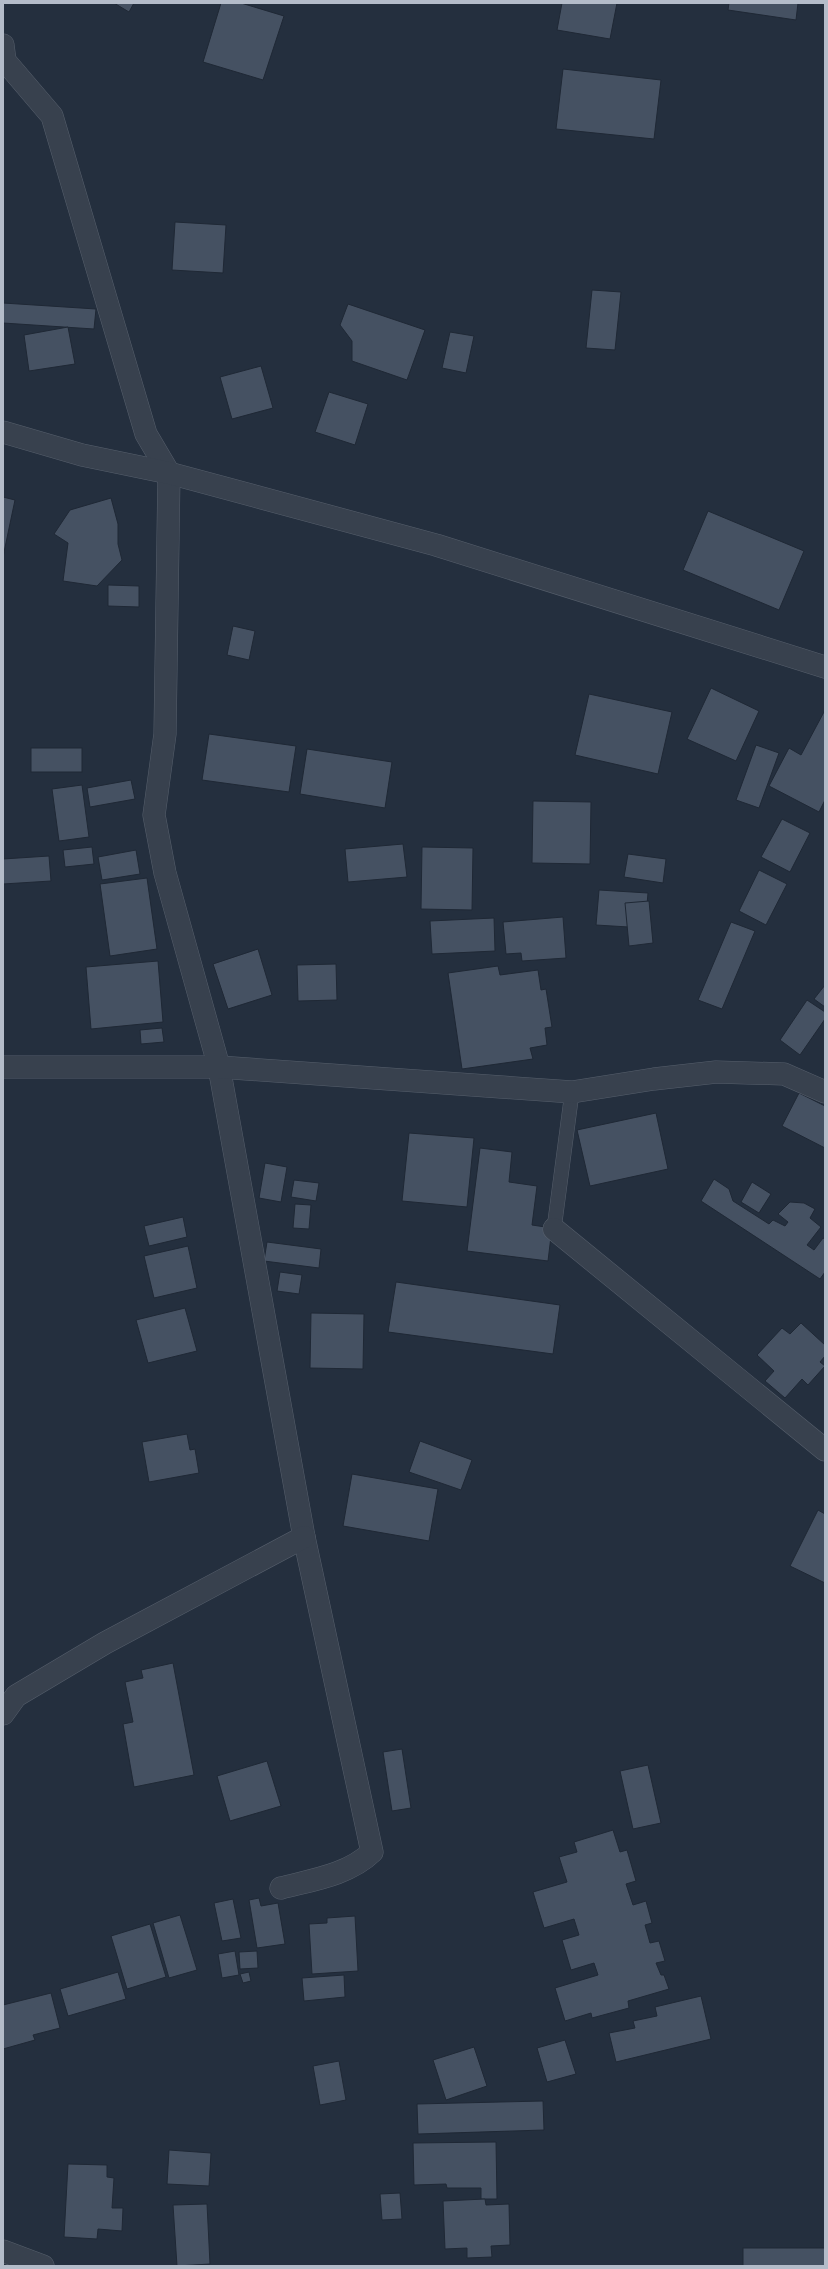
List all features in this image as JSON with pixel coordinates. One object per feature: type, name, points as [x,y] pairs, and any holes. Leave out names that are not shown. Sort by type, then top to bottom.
[{"type":"street","points":[[4,55],[52,116],[146,434],[169,473],[165,734],[154,815],[165,873],[219,1067],[304,1537],[372,1852],[360,1863],[354,1866],[281,1888]]},
{"type":"street","points":[[3,432],[82,455],[169,473],[436,544],[825,667]]},
{"type":"street","points":[[3,1067],[219,1067],[572,1092],[654,1079],[716,1072],[784,1074],[825,1092]]},
{"type":"street","points":[[554,1229],[825,1450]]},
{"type":"street","points":[[3,1714],[16,1696],[105,1643],[304,1537]]},
{"type":"street","points":[[3,2251],[43,2266]]},
{"type":"lane","points":[[554,1229],[572,1092]]},
{"type":"building","points":[[114,3],[134,3],[129,12]]},
{"type":"building","points":[[221,3],[241,3],[284,16],[263,80],[203,62]]},
{"type":"building","points":[[562,3],[617,3],[610,39],[557,30]]},
{"type":"building","points":[[729,3],[798,3],[796,20],[728,10]]},
{"type":"building","points":[[563,69],[661,80],[654,139],[556,129]]},
{"type":"building","points":[[175,222],[226,225],[223,273],[172,270]]},
{"type":"building","points":[[592,290],[621,292],[615,350],[586,348]]},
{"type":"building","points":[[3,303],[96,309],[94,329],[3,323]]},
{"type":"building","points":[[348,304],[425,330],[407,380],[352,361],[352,341],[340,325]]},
{"type":"building","points":[[68,327],[75,364],[29,371],[24,335]]},
{"type":"building","points":[[450,332],[474,336],[466,373],[442,368]]},
{"type":"building","points":[[261,366],[273,408],[232,419],[220,377]]},
{"type":"building","points":[[329,392],[368,404],[355,445],[315,432]]},
{"type":"building","points":[[3,497],[15,500],[3,557]]},
{"type":"building","points":[[111,498],[118,524],[118,544],[122,560],[97,586],[63,581],[68,543],[54,534],[70,510]]},
{"type":"building","points":[[708,511],[804,551],[779,610],[683,570]]},
{"type":"building","points":[[108,585],[139,586],[139,607],[108,606]]},
{"type":"building","points":[[233,626],[255,631],[249,660],[227,655]]},
{"type":"building","points":[[711,688],[759,711],[736,761],[687,739]]},
{"type":"building","points":[[589,694],[672,712],[658,774],[575,755]]},
{"type":"building","points":[[825,710],[825,800],[819,812],[769,786],[789,748],[801,755]]},
{"type":"building","points":[[209,734],[296,746],[289,792],[202,780]]},
{"type":"building","points":[[756,745],[779,753],[759,808],[736,800]]},
{"type":"building","points":[[31,748],[82,748],[82,772],[31,772]]},
{"type":"building","points":[[307,749],[392,762],[385,808],[300,794]]},
{"type":"building","points":[[131,780],[135,799],[90,807],[87,788]]},
{"type":"building","points":[[82,785],[89,837],[59,841],[52,789]]},
{"type":"building","points":[[533,801],[591,802],[590,864],[532,863]]},
{"type":"building","points":[[782,819],[810,833],[790,872],[761,857]]},
{"type":"building","points":[[403,844],[407,877],[348,882],[345,849]]},
{"type":"building","points":[[92,847],[94,864],[65,867],[63,850]]},
{"type":"building","points":[[422,847],[473,848],[472,910],[421,909]]},
{"type":"building","points":[[136,850],[140,874],[102,880],[98,857]]},
{"type":"building","points":[[628,854],[666,859],[663,883],[624,877]]},
{"type":"building","points":[[49,856],[51,881],[3,884],[3,859]]},
{"type":"building","points":[[759,870],[787,884],[766,925],[739,911]]},
{"type":"building","points":[[147,878],[157,949],[110,956],[100,884]]},
{"type":"building","points":[[599,890],[648,893],[645,928],[596,925]]},
{"type":"building","points":[[649,901],[653,943],[629,946],[625,903]]},
{"type":"building","points":[[563,917],[566,958],[522,961],[521,953],[506,954],[503,922]]},
{"type":"building","points":[[494,918],[495,951],[432,954],[430,921]]},
{"type":"building","points":[[731,922],[755,931],[722,1009],[698,1000]]},
{"type":"building","points":[[258,949],[272,995],[228,1009],[213,964]]},
{"type":"building","points":[[158,961],[163,1022],[91,1029],[86,967]]},
{"type":"building","points":[[336,964],[337,1000],[298,1001],[297,965]]},
{"type":"building","points":[[498,966],[500,975],[538,970],[541,990],[546,989],[552,1027],[545,1028],[547,1045],[530,1048],[533,1059],[462,1069],[448,973]]},
{"type":"building","points":[[825,985],[825,1007],[814,999]]},
{"type":"building","points":[[807,1000],[825,1012],[825,1019],[800,1055],[780,1040]]},
{"type":"building","points":[[162,1028],[164,1042],[141,1044],[140,1030]]},
{"type":"building","points":[[799,1093],[825,1106],[825,1148],[782,1126]]},
{"type":"building","points":[[656,1113],[668,1169],[590,1186],[577,1130]]},
{"type":"building","points":[[409,1133],[474,1138],[467,1207],[402,1201]]},
{"type":"building","points":[[480,1148],[512,1152],[509,1182],[537,1186],[532,1225],[552,1228],[548,1261],[467,1251]]},
{"type":"building","points":[[265,1163],[287,1167],[281,1202],[259,1198]]},
{"type":"building","points":[[714,1179],[729,1189],[733,1201],[769,1224],[773,1220],[785,1226],[788,1222],[778,1214],[790,1202],[804,1203],[815,1209],[810,1218],[821,1227],[807,1245],[814,1250],[823,1238],[825,1239],[825,1272],[820,1279],[701,1201]]},
{"type":"building","points":[[294,1180],[319,1183],[316,1201],[291,1197]]},
{"type":"building","points":[[752,1182],[771,1194],[759,1213],[741,1202]]},
{"type":"building","points":[[295,1204],[311,1205],[309,1229],[293,1228]]},
{"type":"building","points":[[183,1217],[187,1237],[149,1246],[144,1226]]},
{"type":"building","points":[[267,1242],[321,1249],[319,1268],[264,1261]]},
{"type":"building","points":[[188,1246],[197,1288],[154,1298],[144,1256]]},
{"type":"building","points":[[280,1272],[302,1275],[299,1294],[277,1291]]},
{"type":"building","points":[[396,1282],[560,1305],[553,1354],[388,1332]]},
{"type":"building","points":[[185,1308],[197,1351],[148,1363],[136,1320]]},
{"type":"building","points":[[311,1313],[364,1314],[363,1369],[310,1368]]},
{"type":"building","points":[[801,1323],[825,1345],[825,1356],[820,1362],[825,1366],[808,1385],[802,1379],[785,1398],[765,1381],[774,1371],[757,1355],[782,1328],[790,1334]]},
{"type":"building","points":[[187,1434],[190,1450],[195,1449],[199,1473],[149,1482],[142,1442]]},
{"type":"building","points":[[420,1441],[472,1460],[461,1490],[409,1472]]},
{"type":"building","points":[[352,1474],[438,1489],[429,1541],[343,1526]]},
{"type":"building","points":[[818,1510],[825,1514],[825,1583],[790,1566]]},
{"type":"building","points":[[173,1663],[194,1775],[134,1787],[123,1724],[133,1722],[125,1682],[143,1678],[141,1670]]},
{"type":"building","points":[[402,1749],[411,1808],[392,1811],[383,1752]]},
{"type":"building","points":[[267,1761],[281,1806],[230,1821],[217,1776]]},
{"type":"building","points":[[648,1765],[661,1823],[633,1829],[620,1771]]},
{"type":"building","points":[[613,1830],[620,1852],[627,1850],[636,1881],[626,1884],[633,1905],[646,1901],[652,1923],[645,1925],[650,1943],[659,1941],[665,1961],[656,1963],[661,1975],[664,1975],[669,1989],[628,2001],[629,2008],[592,2018],[591,2013],[565,2021],[555,1988],[598,1975],[594,1963],[571,1970],[562,1940],[579,1935],[574,1919],[544,1928],[533,1892],[567,1882],[559,1857],[577,1852],[574,1842]]},
{"type":"building","points":[[259,1898],[261,1906],[278,1903],[285,1944],[257,1948],[249,1900]]},
{"type":"building","points":[[233,1899],[241,1938],[222,1941],[214,1903]]},
{"type":"building","points":[[180,1915],[197,1970],[169,1978],[153,1923]]},
{"type":"building","points":[[355,1916],[358,1971],[312,1974],[309,1924],[327,1923],[327,1918]]},
{"type":"building","points":[[150,1924],[166,1977],[127,1989],[111,1936]]},
{"type":"building","points":[[235,1951],[239,1975],[222,1978],[218,1954]]},
{"type":"building","points":[[257,1951],[258,1968],[240,1969],[239,1952]]},
{"type":"building","points":[[118,1972],[126,1999],[68,2016],[60,1989]]},
{"type":"building","points":[[249,1972],[251,1981],[243,1983],[240,1974]]},
{"type":"building","points":[[344,1975],[345,1997],[304,2001],[302,1978]]},
{"type":"building","points":[[51,1993],[60,2028],[33,2035],[35,2040],[3,2049],[3,2005]]},
{"type":"building","points":[[701,1996],[711,2039],[616,2062],[609,2033],[635,2028],[633,2021],[657,2016],[655,2007]]},
{"type":"building","points":[[565,2040],[576,2074],[547,2082],[537,2048]]},
{"type":"building","points":[[474,2047],[487,2086],[446,2100],[433,2060]]},
{"type":"building","points":[[339,2061],[346,2100],[320,2105],[313,2066]]},
{"type":"building","points":[[543,2101],[544,2130],[418,2134],[417,2104]]},
{"type":"building","points":[[496,2142],[497,2199],[481,2199],[481,2188],[447,2188],[446,2184],[414,2185],[413,2143]]},
{"type":"building","points":[[169,2150],[211,2153],[209,2186],[167,2184]]},
{"type":"building","points":[[68,2164],[107,2165],[107,2177],[114,2178],[112,2208],[123,2208],[122,2231],[98,2229],[97,2239],[64,2237]]},
{"type":"building","points":[[400,2193],[402,2219],[382,2220],[380,2194]]},
{"type":"building","points":[[485,2199],[486,2205],[509,2204],[510,2245],[491,2246],[492,2257],[467,2258],[467,2248],[445,2249],[443,2201]]},
{"type":"building","points":[[207,2204],[210,2264],[177,2266],[173,2205]]},
{"type":"building","points":[[743,2248],[825,2248],[825,2266],[743,2266]]}]
